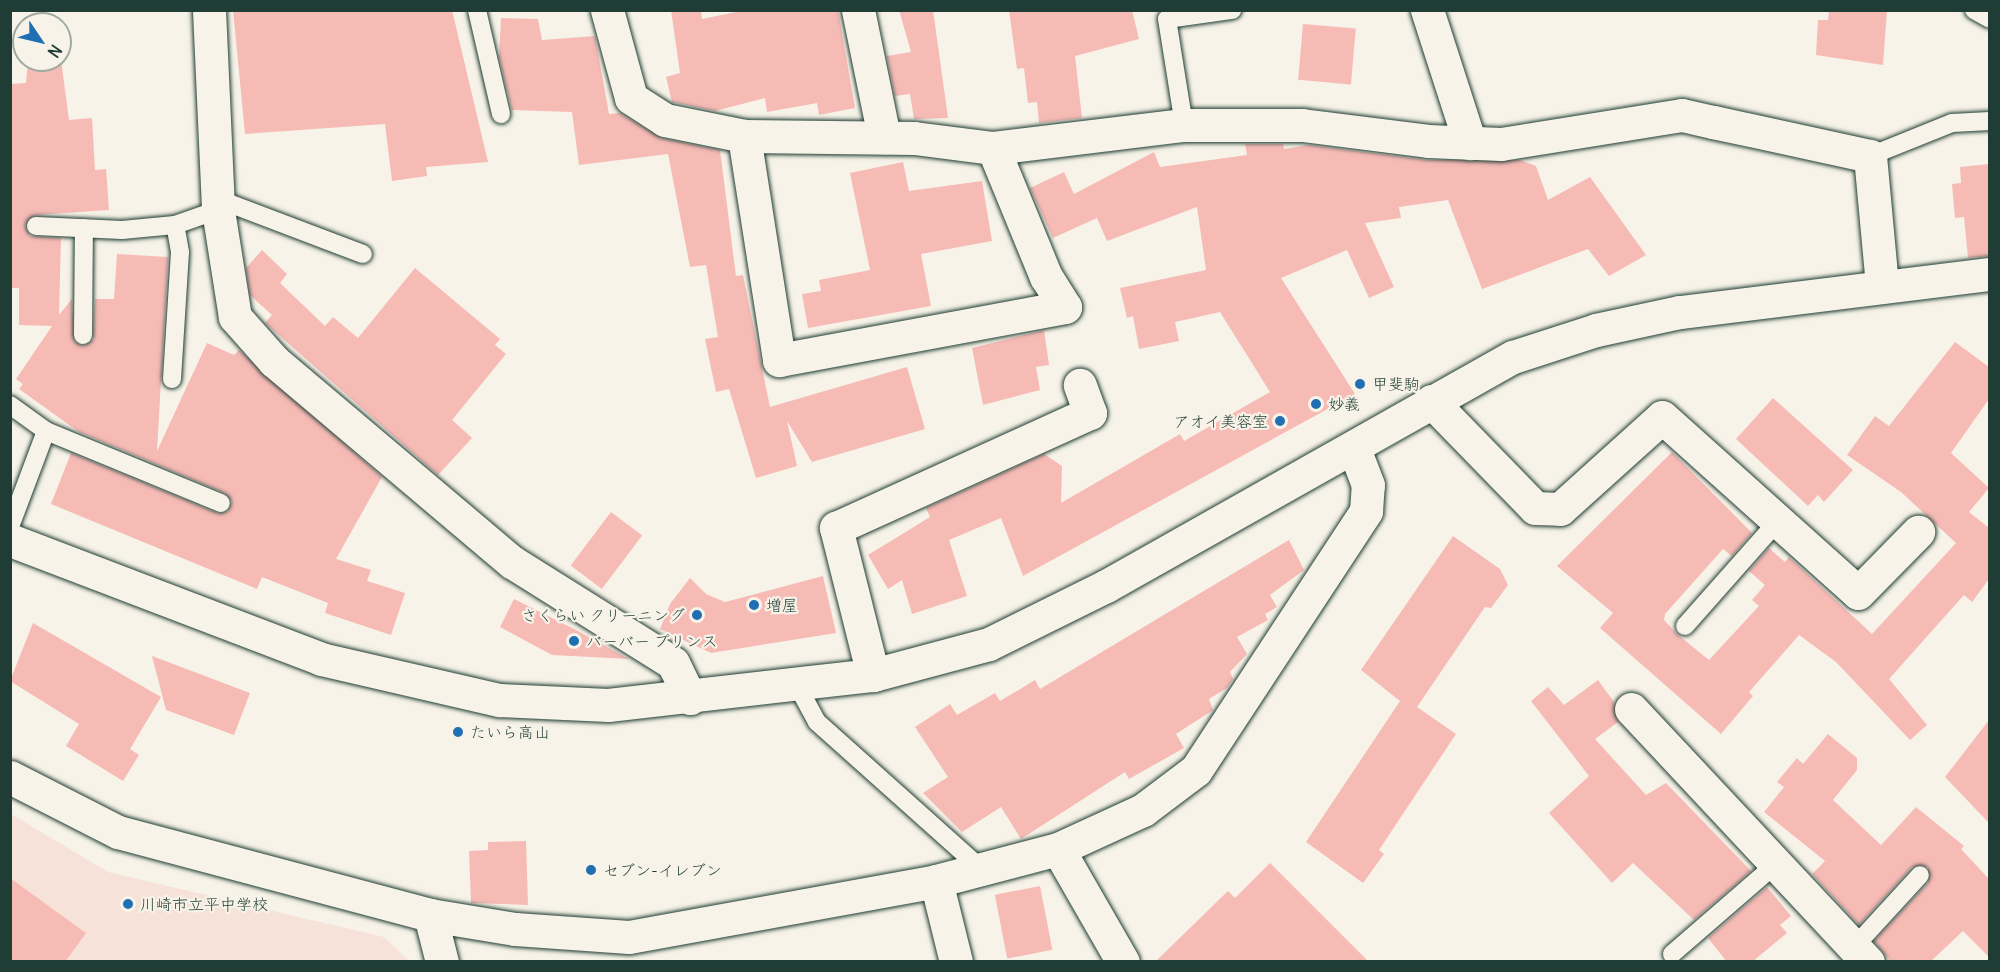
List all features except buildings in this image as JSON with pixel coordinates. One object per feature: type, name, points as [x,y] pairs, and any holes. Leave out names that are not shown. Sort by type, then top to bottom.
[{"type":"street","points":[[208,10],[218,205],[235,317],[274,361],[512,562],[674,663],[690,698]]},
{"type":"street","points":[[607,10],[631,98],[665,120],[744,136],[884,137],[993,148],[1184,125],[1302,125],[1470,143],[1501,144],[1682,115],[1870,156],[1882,286]]},
{"type":"street","points":[[858,10],[884,137]]},
{"type":"street","points":[[1427,10],[1470,143]]},
{"type":"street","points":[[744,136],[779,360],[1065,307],[1046,277],[993,148]]},
{"type":"street","points":[[10,540],[255,635],[400,680],[499,700],[608,705],[690,698],[873,675],[989,644],[1106,586],[1513,357],[1596,330],[1680,312],[1989,274]]},
{"type":"street","points":[[873,675],[836,528],[1090,412],[1080,385]]},
{"type":"street","points":[[1431,402],[1535,508],[1560,509],[1662,417],[1858,593],[1918,532]]},
{"type":"street","points":[[10,777],[118,832],[430,915],[621,949],[936,881],[979,867],[1058,849],[1143,810],[1196,770],[1366,511],[1368,485],[1354,448]]},
{"type":"street","points":[[1631,709],[1861,954]]},
{"type":"street","points":[[1058,849],[1124,962]]},
{"type":"street","points":[[936,881],[956,962]]},
{"type":"street","points":[[430,915],[442,962]]},
{"type":"lane","points":[[477,10],[501,114]]},
{"type":"lane","points":[[1184,125],[1167,19],[1232,10]]},
{"type":"lane","points":[[1974,10],[1989,19]]},
{"type":"lane","points":[[1870,156],[1952,123],[1989,121]]},
{"type":"lane","points":[[36,226],[84,228],[175,225],[218,205],[363,254]]},
{"type":"lane","points":[[172,379],[180,252],[175,225]]},
{"type":"lane","points":[[83,335],[84,228]]},
{"type":"lane","points":[[10,405],[46,431],[221,503]]},
{"type":"lane","points":[[10,527],[46,431]]},
{"type":"lane","points":[[1685,626],[1778,521]]},
{"type":"lane","points":[[797,685],[817,722],[979,867]]},
{"type":"lane","points":[[1672,954],[1777,863]]},
{"type":"lane","points":[[1861,954],[1920,874]]},
{"type":"shaded area","name":"川崎市立平中学校","points":[[11,814],[108,872],[384,937],[409,961],[11,962]]},
{"type":"place","name":"甲斐駒","points":[[1360,384]]},
{"type":"place","name":"妙義","points":[[1316,404]]},
{"type":"place","name":"アオイ美容室","points":[[1280,421]]},
{"type":"place","name":"増屋","points":[[754,605]]},
{"type":"place","name":"さくらい クリーニング","points":[[697,615]]},
{"type":"place","name":"バーバー プリンス","points":[[574,641]]},
{"type":"place","name":"たいら高山","points":[[458,732]]},
{"type":"place","name":"セブン-イレブン","points":[[591,870]]},
{"type":"place","name":"川崎市立平中学校","points":[[128,904]]}]
